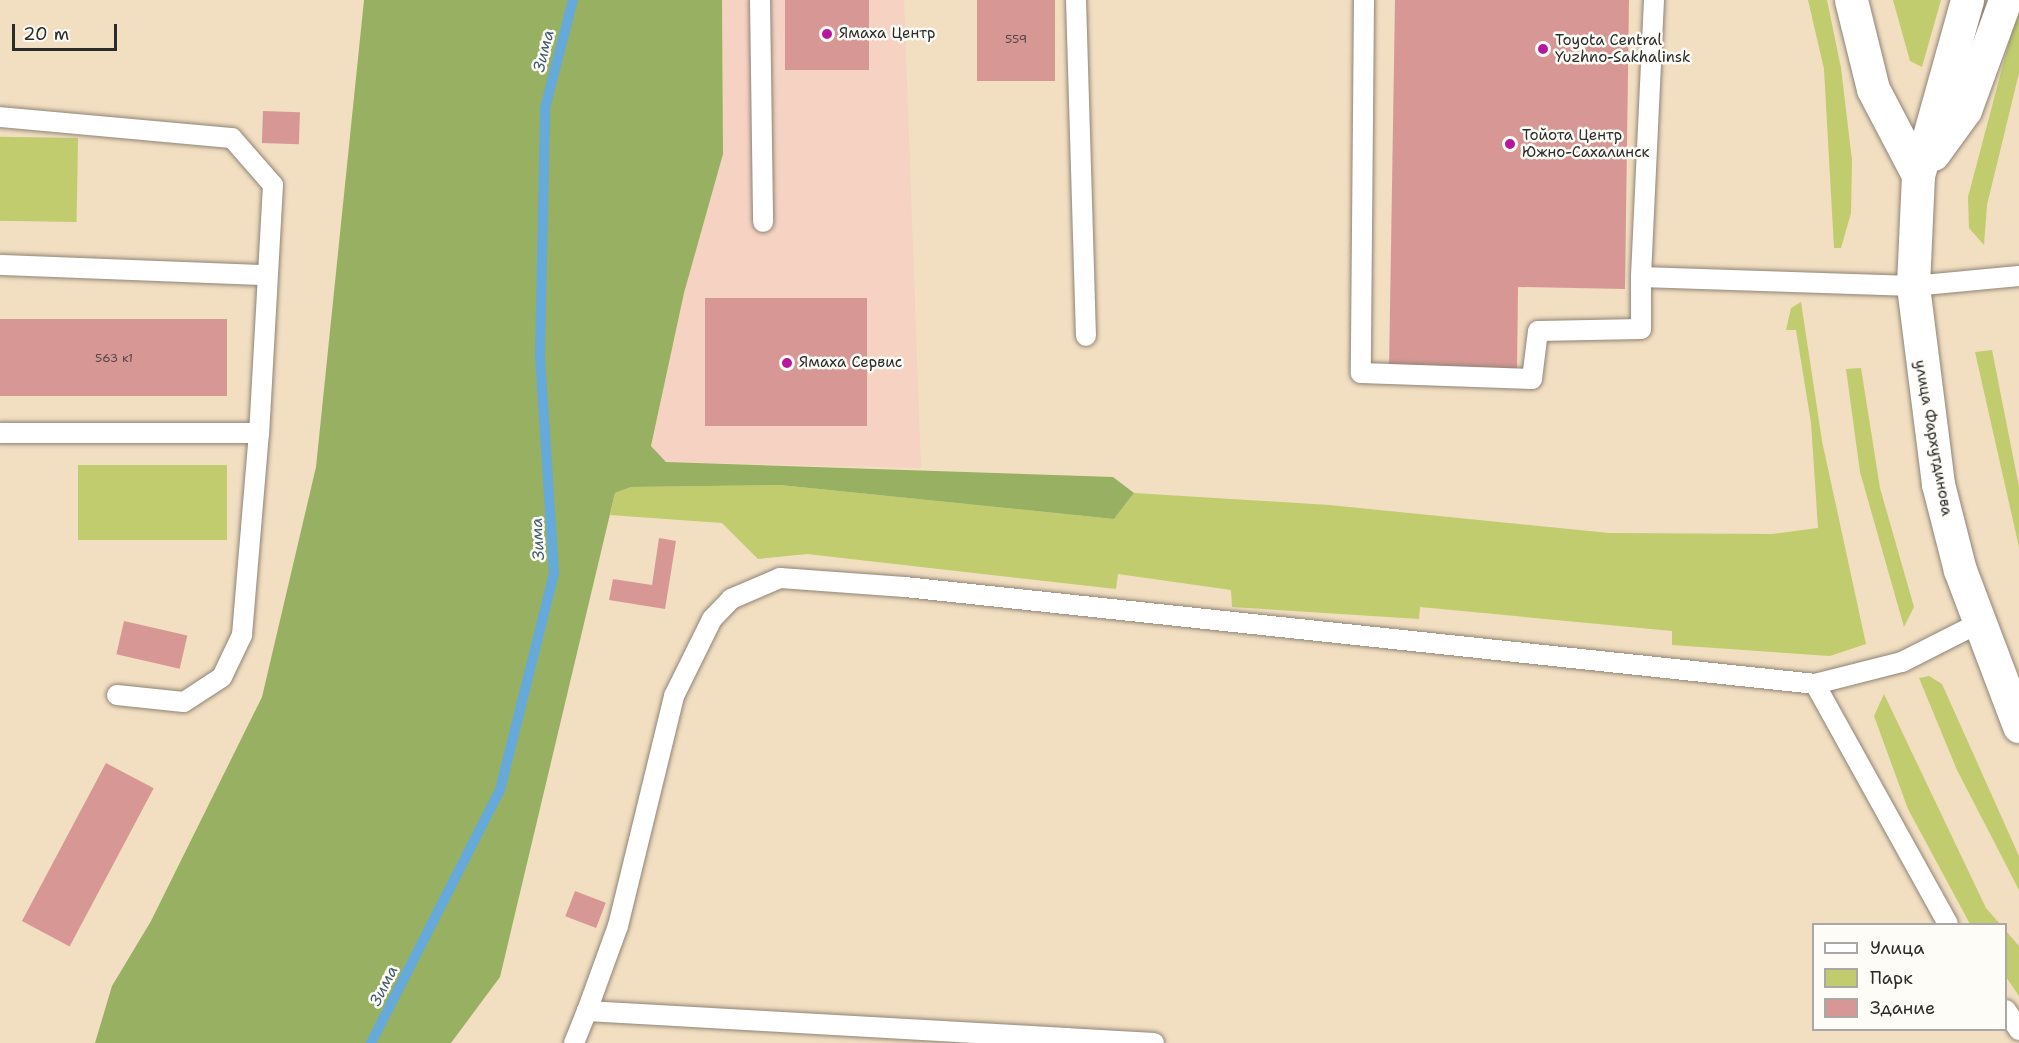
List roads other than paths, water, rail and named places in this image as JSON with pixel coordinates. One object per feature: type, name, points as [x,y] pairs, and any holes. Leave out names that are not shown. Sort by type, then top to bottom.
[{"type":"main road","points":[[1851,0],[1873,89],[1918,175],[1965,110],[2005,0]]},
{"type":"main road","name":"улица Фархутдинова","points":[[1967,0],[1918,175],[1913,286],[1938,484],[1979,623],[2019,726]]},
{"type":"lane","points":[[760,0],[763,222]]},
{"type":"lane","points":[[1076,0],[1086,336]]},
{"type":"lane","points":[[1364,0],[1361,373],[1532,380],[1538,331],[1641,329],[1641,277],[1654,0]]},
{"type":"lane","points":[[0,117],[232,138],[273,185],[264,275],[259,433],[242,635],[222,676],[184,702],[117,695]]},
{"type":"lane","points":[[0,266],[264,275]]},
{"type":"lane","points":[[1641,277],[1913,286],[2019,276]]},
{"type":"lane","points":[[0,433],[259,433]]},
{"type":"lane","points":[[574,1043],[618,926],[674,696],[712,619],[731,599],[780,578],[1815,684],[1902,662],[1979,623]]},
{"type":"lane","points":[[1815,684],[1947,923]]},
{"type":"lane","points":[[586,1011],[1154,1043]]},
{"type":"lane","points":[[2007,1012],[2019,1030]]},
{"type":"waterway","name":"Зима","points":[[371,1043],[500,790],[554,573],[540,356],[545,108],[573,0]]},
{"type":"place","name":"Ямаха Центр","points":[[827,34]]},
{"type":"place","name":"Toyota Central Yuzhno-Sakhalinsk","points":[[1543,49]]},
{"type":"place","name":"Тойота Центр Южно-Сахалинск","points":[[1510,144]]},
{"type":"place","name":"Ямаха Сервис","points":[[787,363]]}]
